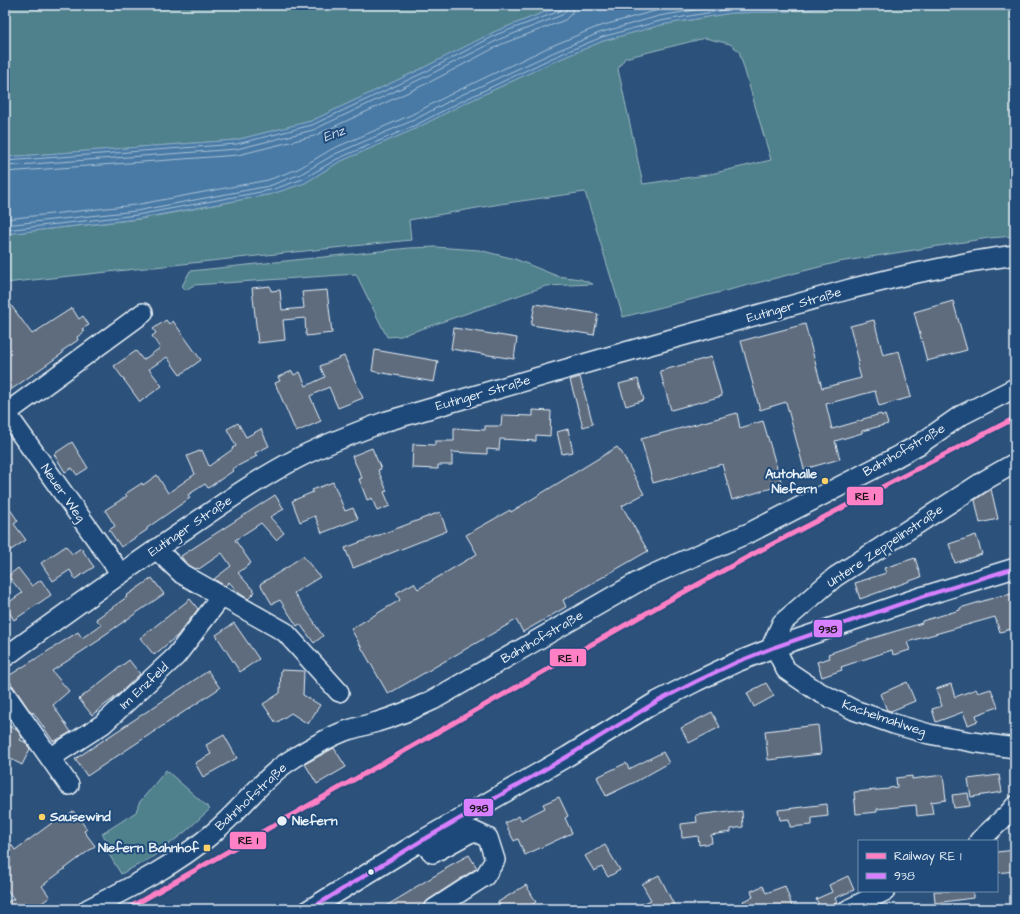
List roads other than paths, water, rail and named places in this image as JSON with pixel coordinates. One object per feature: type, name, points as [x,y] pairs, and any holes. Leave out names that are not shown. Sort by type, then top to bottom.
[{"type":"street","name":"Eutinger Straße","points":[[5,657],[156,549],[246,488],[326,445],[387,421],[610,356],[850,289],[907,275],[975,261],[1015,255]]},
{"type":"street","name":"Neuer Weg","points":[[121,574],[6,413],[143,313]]},
{"type":"street","name":"Bahnhofstraße","points":[[88,909],[143,881],[191,851],[238,810],[274,773],[292,759],[323,741],[345,731],[410,711],[433,700],[643,579],[751,532],[891,460],[920,444],[960,416],[1015,388]]},
{"type":"street","name":"Untere Zeppelinstraße","points":[[775,647],[773,643],[782,623],[835,577],[987,479],[1015,463]]},
{"type":"street","points":[[156,549],[182,574],[285,632],[339,692]]},
{"type":"street","points":[[310,909],[421,841],[568,756],[656,702],[697,681],[737,662],[775,647],[921,597],[1015,568]]},
{"type":"street","name":"Im Enzfeld","points":[[50,758],[103,724],[176,656],[221,597]]},
{"type":"street","name":"Kachelmahlweg","points":[[775,647],[786,670],[816,691],[854,710],[929,734],[1015,748]]},
{"type":"street","points":[[5,694],[69,785]]},
{"type":"street","points":[[980,840],[1015,806]]},
{"type":"street","points":[[421,841],[433,853],[473,832],[488,838],[495,860],[485,876],[434,909]]},
{"type":"street","points":[[849,909],[883,892]]},
{"type":"water","name":"Enz","points":[[563,5],[856,5],[775,12],[731,13],[661,25],[603,41],[553,62],[461,105],[417,128],[339,162],[305,183],[272,194],[137,219],[5,234],[5,157],[236,140],[311,121],[423,68],[496,31]]},
{"type":"place","name":"Autohalle Niefern","points":[[825,481]]},
{"type":"place","name":"Sausewind","points":[[42,817]]},
{"type":"place","name":"Niefern","points":[[282,821]]},
{"type":"place","name":"Niefern Bahnhof","points":[[207,848]]}]
